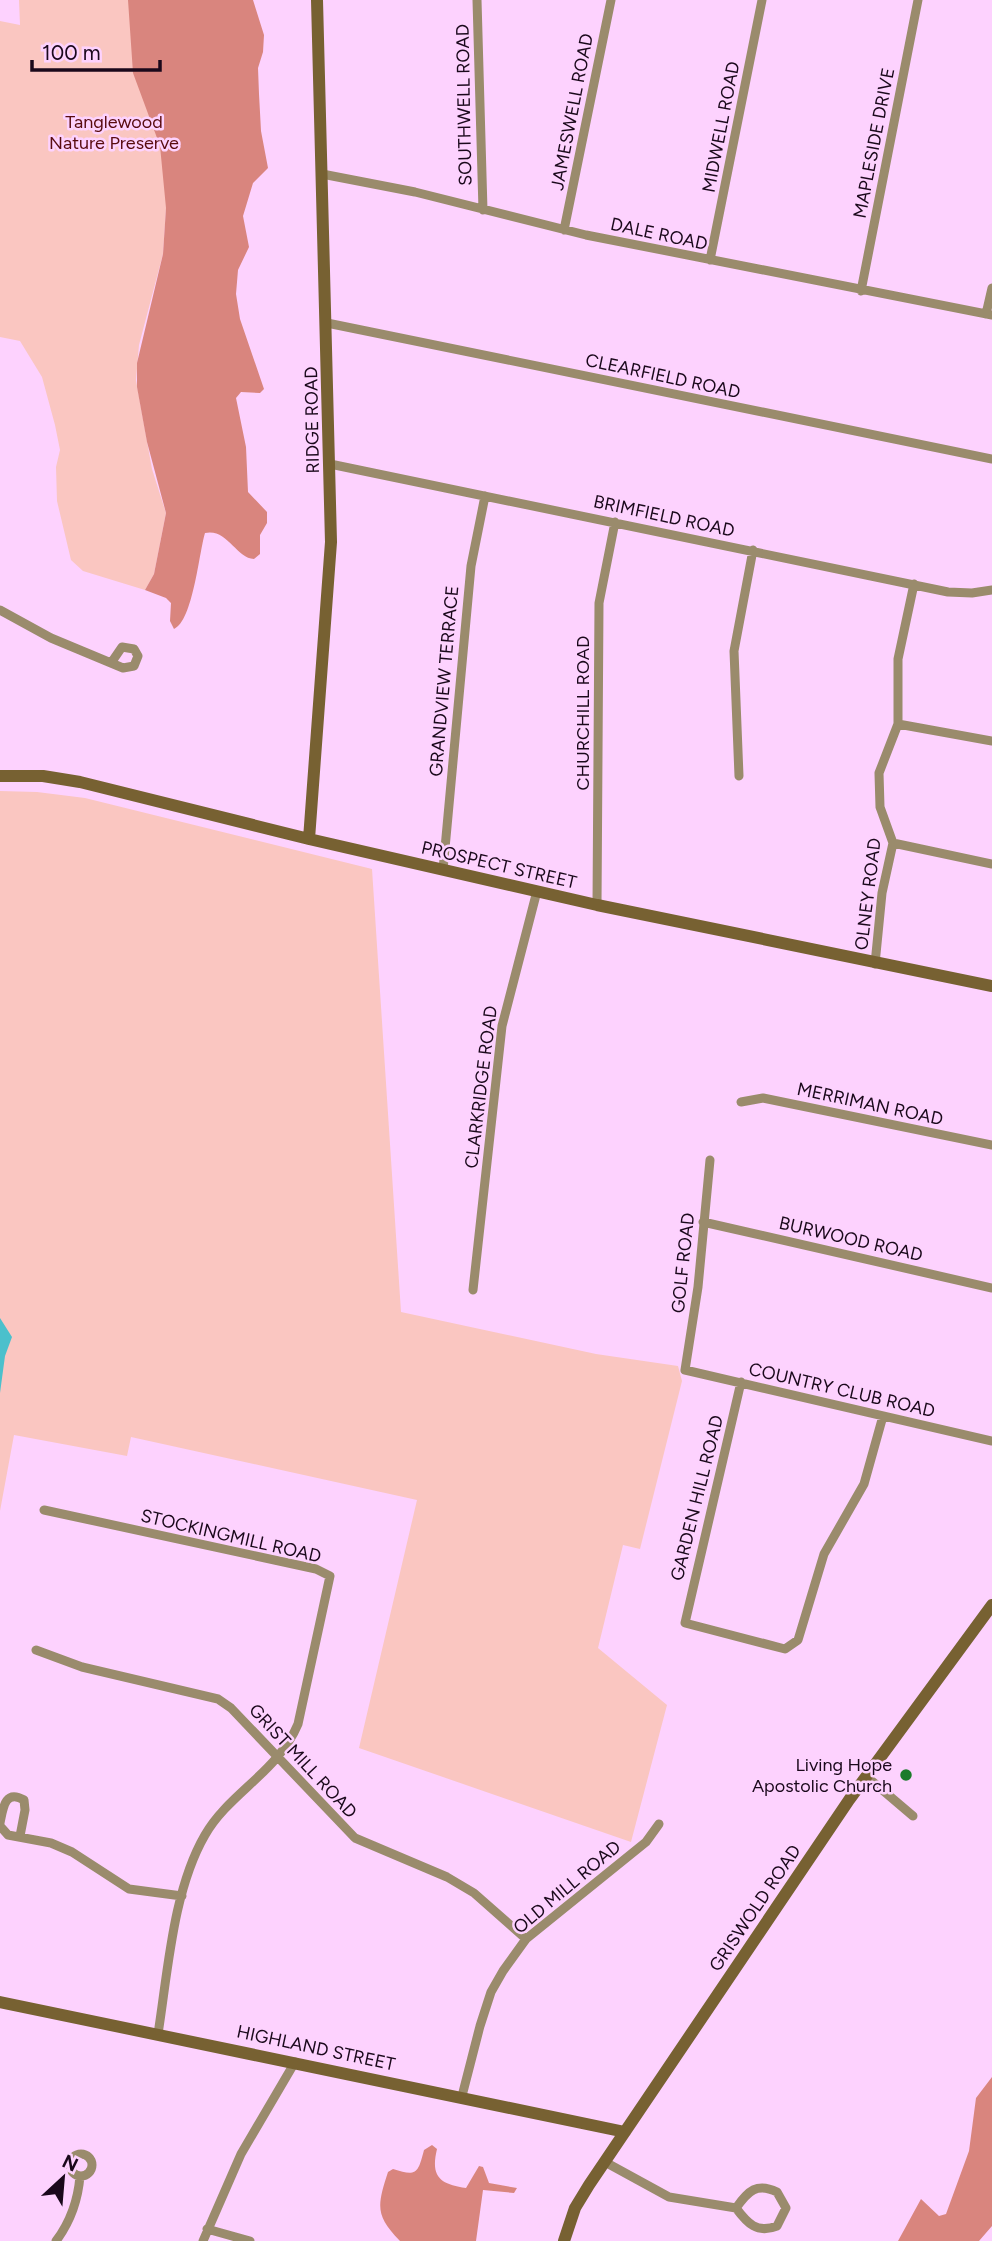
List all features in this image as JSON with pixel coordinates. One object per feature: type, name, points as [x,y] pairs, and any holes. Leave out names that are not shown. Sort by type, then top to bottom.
[{"type":"street","name":"RIDGE ROAD","points":[[309,839],[329,582],[330,464],[317,0]]},
{"type":"street","name":"SOUTHWELL ROAD","points":[[477,0],[483,210]]},
{"type":"street","name":"JAMESWELL ROAD","points":[[564,230],[611,0]]},
{"type":"street","name":"MIDWELL ROAD","points":[[710,260],[762,0]]},
{"type":"street","name":"MAPLESIDE DRIVE","points":[[861,291],[918,0]]},
{"type":"street","name":"DALE ROAD","points":[[322,174],[415,192],[564,230],[989,315]]},
{"type":"street","points":[[989,315],[992,288]]},
{"type":"street","name":"CLEARFIELD ROAD","points":[[327,323],[992,459]]},
{"type":"street","name":"BRIMFIELD ROAD","points":[[330,464],[960,593],[992,590]]},
{"type":"street","name":"GRANDVIEW TERRACE","points":[[443,870],[471,566],[485,496]]},
{"type":"street","name":"CHURCHILL ROAD","points":[[597,905],[599,603],[615,522]]},
{"type":"street","points":[[739,776],[734,650],[753,550]]},
{"type":"street","name":"OLNEY ROAD","points":[[875,964],[882,893],[893,843],[880,807],[878,783],[880,764],[898,724],[898,659],[914,584]]},
{"type":"street","points":[[0,610],[51,638],[111,663]]},
{"type":"street","points":[[898,724],[992,741]]},
{"type":"street","name":"PROSPECT STREET","points":[[0,776],[43,776],[80,782],[309,839],[597,905],[992,986]]},
{"type":"street","points":[[893,843],[992,864]]},
{"type":"street","name":"CLARKRIDGE ROAD","points":[[472,1290],[502,1026],[537,891]]},
{"type":"street","name":"MERRIMAN ROAD","points":[[741,1102],[764,1098],[992,1145]]},
{"type":"street","name":"GOLF ROAD","points":[[685,1370],[698,1287],[710,1160]]},
{"type":"street","name":"BURWOOD ROAD","points":[[703,1222],[992,1288]]},
{"type":"street","name":"COUNTRY CLUB ROAD","points":[[685,1370],[992,1441]]},
{"type":"street","name":"GARDEN HILL ROAD","points":[[741,1382],[685,1623],[785,1649],[798,1640],[824,1554],[864,1484],[883,1416]]},
{"type":"street","name":"STOCKINGMILL ROAD","points":[[44,1510],[316,1569],[330,1576],[298,1724],[277,1759],[206,1833],[182,1896],[158,2034]]},
{"type":"street","name":"GRISWOLD ROAD","points":[[564,2241],[575,2208],[605,2162],[866,1776],[992,1605]]},
{"type":"street","name":"GRIST MILL ROAD","points":[[36,1650],[82,1667],[218,1699],[231,1708],[355,1838],[447,1877],[474,1893],[526,1939]]},
{"type":"street","points":[[866,1776],[913,1816]]},
{"type":"street","points":[[20,1836],[24,1800],[17,1796],[9,1797],[4,1803],[0,1824],[8,1835],[20,1836],[72,1852],[129,1889],[182,1896]]},
{"type":"street","name":"OLD MILL ROAD","points":[[462,2096],[491,1993],[526,1939],[646,1842],[659,1824]]},
{"type":"street","name":"HIGHLAND STREET","points":[[0,2002],[462,2096],[625,2133]]},
{"type":"street","points":[[203,2241],[241,2154],[295,2062]]},
{"type":"street","points":[[605,2162],[669,2197],[736,2208],[751,2225],[759,2229],[777,2226],[786,2208],[777,2192],[761,2186],[751,2190],[736,2208]]},
{"type":"street","points":[[56,2241],[68,2226],[78,2194],[80,2176]]},
{"type":"street","points":[[207,2229],[250,2241]]},
{"type":"green space","name":"Tanglewood Nature Preserve","points":[[19,0],[234,0],[237,72],[166,209],[163,254],[139,345],[136,380],[152,469],[166,513],[154,574],[145,590],[83,571],[71,560],[57,501],[56,467],[60,450],[42,377],[20,341],[0,337],[0,21],[20,25]]},
{"type":"green space","points":[[0,791],[85,798],[372,869],[401,1312],[596,1354],[678,1366],[682,1381],[640,1549],[623,1545],[598,1648],[667,1705],[631,1842],[359,1748],[417,1500],[131,1437],[127,1456],[14,1435],[0,1511]]},
{"type":"shaded area","points":[[128,0],[253,0],[264,35],[258,68],[261,131],[268,168],[253,183],[243,216],[249,247],[238,270],[236,294],[240,319],[264,389],[260,393],[241,392],[236,398],[246,447],[248,492],[267,512],[267,523],[260,535],[260,554],[254,559],[242,554],[219,535],[205,533],[191,600],[181,623],[174,629],[170,621],[171,603],[166,598],[145,590],[154,574],[166,513],[147,442],[137,387],[137,363],[163,254],[166,208],[160,146],[133,73]]},
{"type":"shaded area","points":[[0,1318],[12,1337],[5,1356],[0,1393]]},
{"type":"shaded area","points":[[992,2077],[992,2226],[979,2241],[898,2241],[921,2199],[939,2216],[946,2214],[969,2151],[976,2098]]},
{"type":"shaded area","points":[[432,2145],[437,2149],[435,2167],[444,2182],[466,2188],[479,2166],[483,2167],[489,2183],[517,2188],[514,2193],[483,2190],[476,2241],[400,2241],[382,2217],[380,2202],[388,2172],[393,2169],[412,2173],[418,2168],[424,2150]]},
{"type":"place","name":"Living Hope Apostolic Church","points":[[906,1775]]}]
